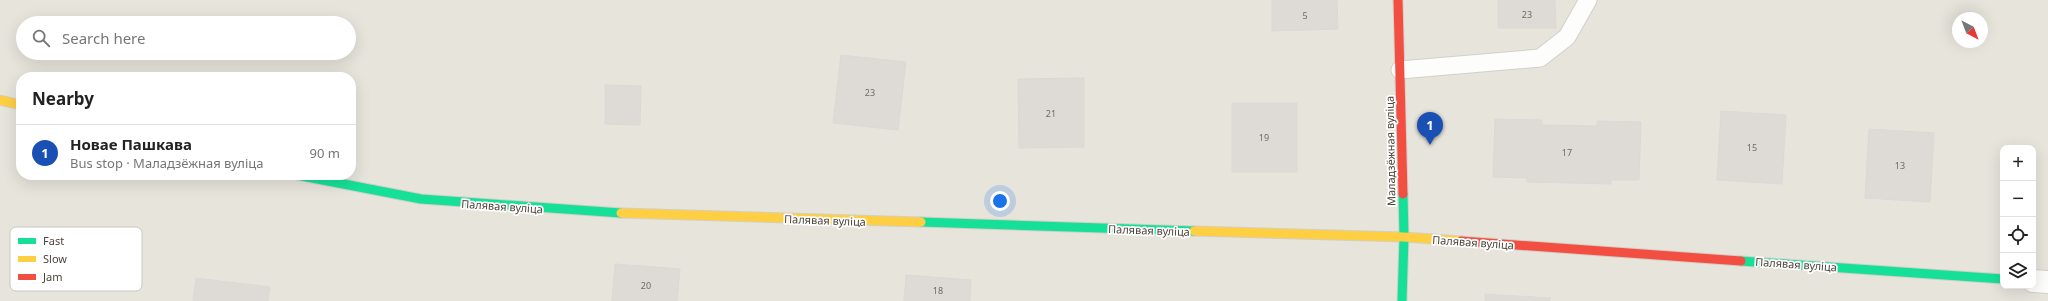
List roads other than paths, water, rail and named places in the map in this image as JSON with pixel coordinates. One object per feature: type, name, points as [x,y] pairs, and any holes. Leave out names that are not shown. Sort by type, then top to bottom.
[{"type":"main road","name":"Маладзёжная вуліца","points":[[1398,0],[1404,237],[1402,301]]},
{"type":"main road","points":[[0,100],[16,104]]},
{"type":"main road","name":"Палявая вуліца","points":[[323,180],[421,199],[609,213],[1404,237],[2000,279]]},
{"type":"street","points":[[2036,281],[2048,282]]},
{"type":"lane","points":[[1400,70],[1540,58],[1567,37],[1588,0]]},
{"type":"place","name":"Новае Пашкава","points":[[1430,145]]}]
